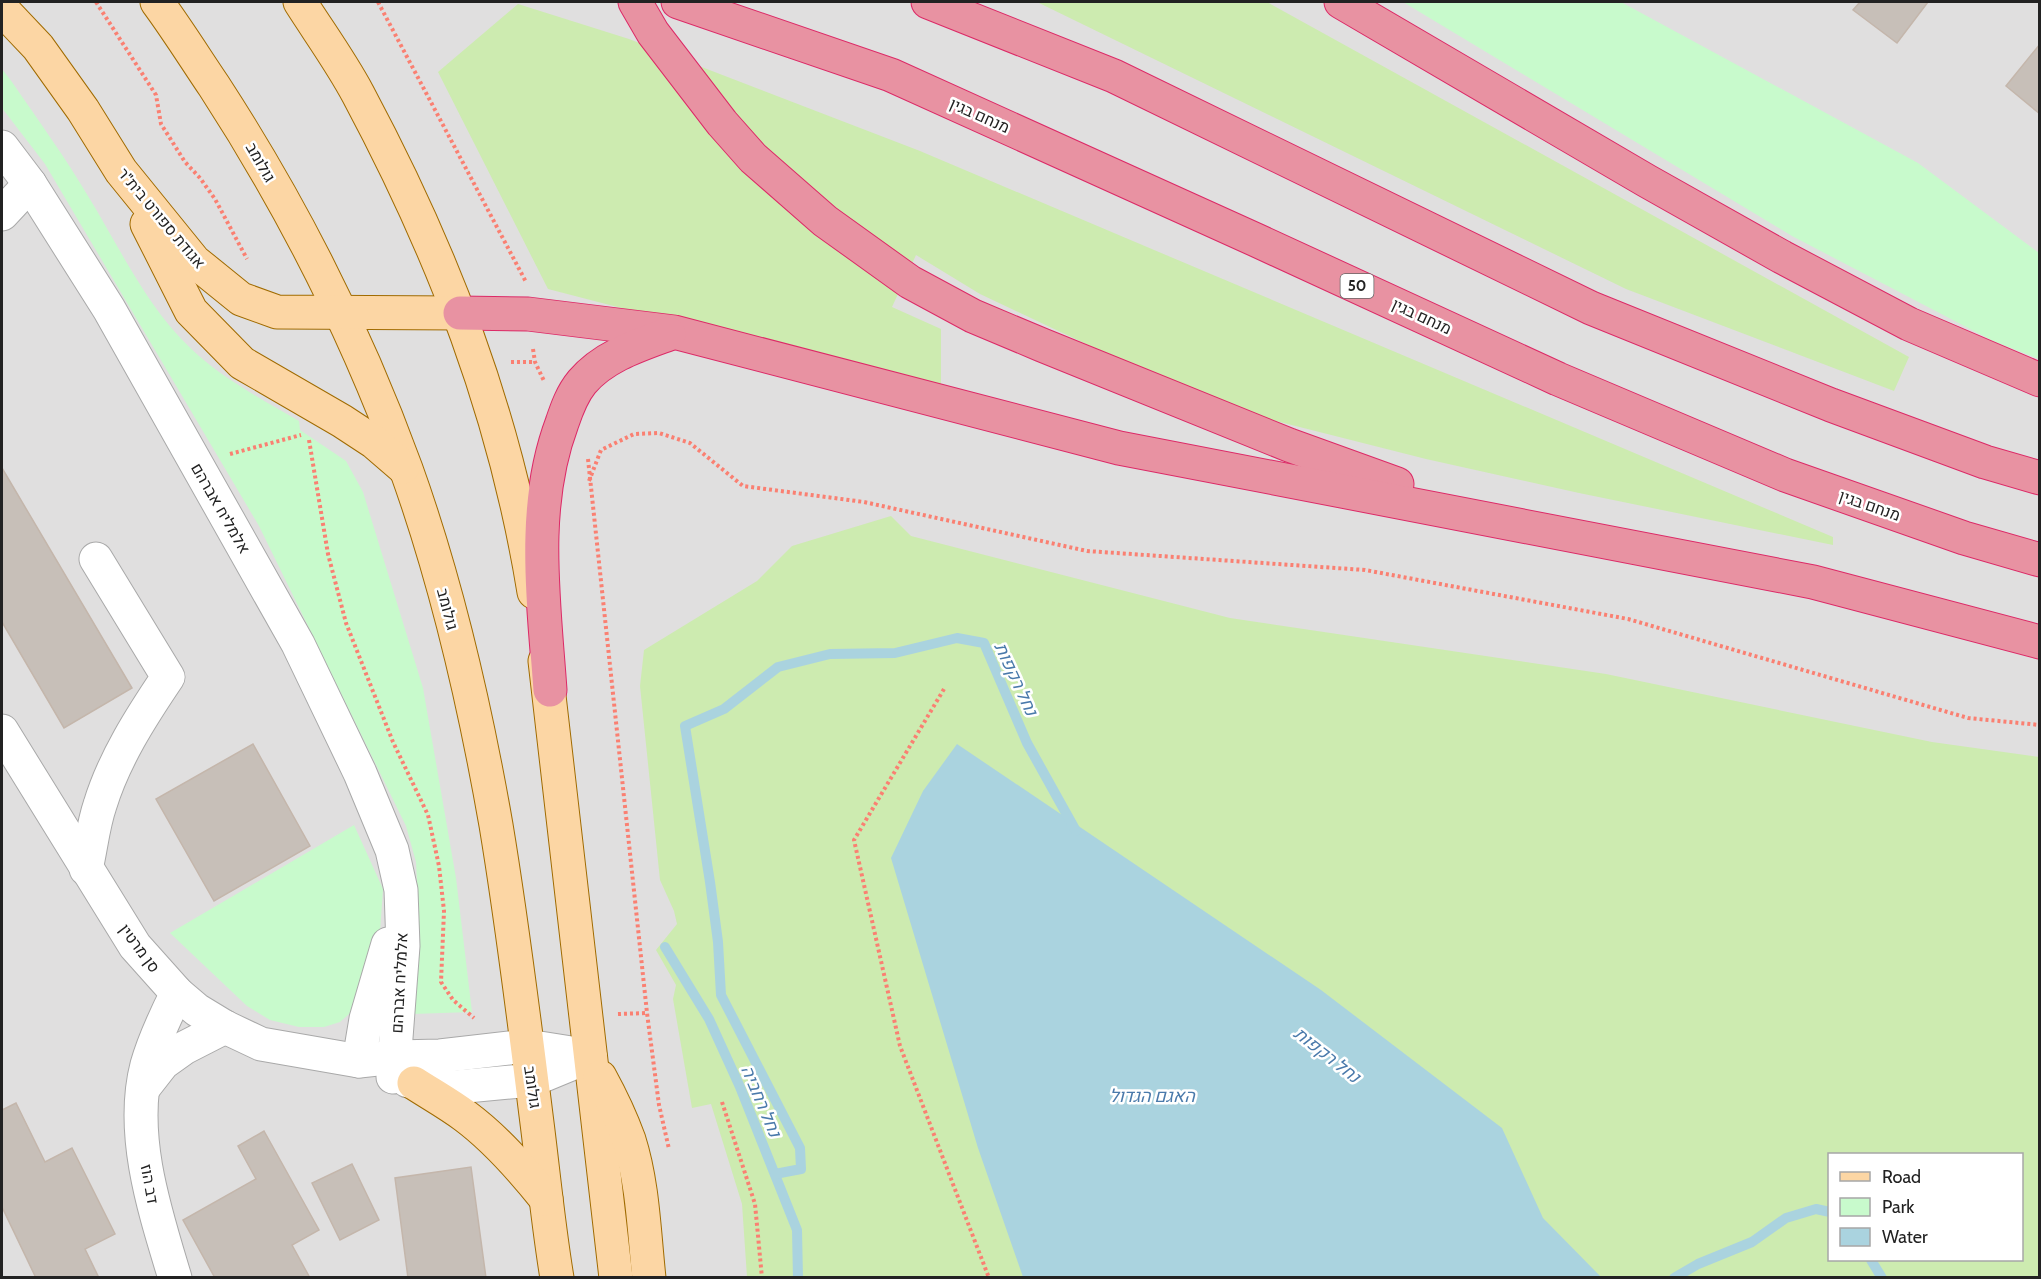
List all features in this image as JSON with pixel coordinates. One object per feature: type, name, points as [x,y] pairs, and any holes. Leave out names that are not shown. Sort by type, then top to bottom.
[{"type":"highway","points":[[635,2],[653,33],[722,123],[753,158],[825,221],[910,282],[974,316],[1289,445],[1490,518]]},
{"type":"highway","name":"מנחם בגין","points":[[678,2],[891,75],[1558,379],[1785,475],[1964,538],[2040,560]]},
{"type":"highway","points":[[928,2],[1114,76],[1591,308],[1831,405],[1985,462],[2040,478]]},
{"type":"highway","points":[[1341,2],[1636,175],[1782,257],[1909,324],[2040,380]]},
{"type":"highway","points":[[460,313],[528,314],[674,332],[1119,448],[1813,582],[2040,642]]},
{"type":"highway","points":[[550,690],[542,570],[543,503],[552,449],[570,400],[583,381],[606,361],[634,346],[674,332]]},
{"type":"main road","name":"גולומב","points":[[157,2],[240,126],[298,226],[341,311],[406,469],[453,625],[495,821],[510,910],[557,1278]]},
{"type":"main road","points":[[300,2],[357,92],[418,213],[460,313],[497,425],[512,485],[532,580],[550,690],[616,1278]]},
{"type":"main road","name":"אגודת ספורט בית\"ר","points":[[2,9],[38,47],[83,110],[121,171],[194,261],[241,299],[277,312],[460,313]]},
{"type":"main road","points":[[121,171],[191,311],[242,363],[342,421],[374,442],[406,469]]},
{"type":"main road","points":[[590,1056],[617,1109],[629,1141],[638,1179],[650,1278]]},
{"type":"main road","points":[[401,1072],[477,1125],[504,1150],[546,1199]]},
{"type":"street","name":"אלמליח אברהם","points":[[2,147],[30,184],[108,309],[298,644],[345,741],[392,850],[401,890],[403,946],[401,1072]]},
{"type":"street","points":[[2,214],[30,184]]},
{"type":"street","points":[[86,869],[100,805],[121,755],[144,712],[168,677],[96,559]]},
{"type":"street","name":"סן מרטין","points":[[2,731],[135,946],[177,993],[196,1010],[225,1027],[261,1044],[359,1061],[456,1087],[532,1080],[590,1056]]},
{"type":"street","name":"אלמליח אברהם","points":[[359,1061],[366,1019],[387,949],[401,890]]},
{"type":"street","name":"דב הוז","points":[[174,1278],[150,1191],[143,1142],[142,1114],[147,1067],[161,1025],[177,993]]},
{"type":"street","points":[[144,1087],[163,1063],[203,1036],[225,1027]]},
{"type":"street","name":"סן מרטין","points":[[401,1072],[440,1056],[527,1046],[590,1056]]},
{"type":"path","points":[[96,2],[156,95],[161,124],[185,162],[215,199],[248,261]]},
{"type":"path","points":[[378,2],[526,283],[535,362],[543,380],[570,400]]},
{"type":"path","points":[[669,1154],[659,1105],[647,1013],[589,481],[601,450],[634,434],[659,433],[690,443],[743,486],[864,502],[1087,551],[1365,570],[1422,580],[1628,619],[1968,718],[2040,725]]},
{"type":"path","points":[[196,463],[308,434],[327,554],[346,623],[393,742],[428,815],[439,866],[444,911],[441,982],[453,1000],[477,1021]]},
{"type":"path","points":[[944,689],[855,840],[900,1046],[988,1278]]},
{"type":"path","points":[[722,1102],[755,1204],[762,1278]]},
{"type":"shaded area","points":[[2,2],[2039,2],[2039,1277],[2,1278]]},
{"type":"green space","points":[[1037,2],[1267,2],[1909,357],[1894,391],[1626,289]]},
{"type":"green space","points":[[1403,2],[1621,2],[1918,163],[2039,253],[2039,359],[1993,341],[1792,236]]},
{"type":"green space","points":[[518,4],[629,39],[920,151],[1833,537],[1833,545],[1426,459],[1220,407],[980,294],[916,255],[892,307],[941,329],[941,391],[548,289],[438,72]]},
{"type":"green space","points":[[2,69],[70,167],[151,301],[181,339],[222,374],[299,421],[300,430],[346,461],[363,492],[423,688],[456,878],[472,1012],[412,1014],[418,902],[416,862],[406,826],[259,526],[45,164],[2,108]]},
{"type":"green space","points":[[891,516],[911,536],[1230,618],[1606,674],[1932,742],[2039,757],[2039,1277],[747,1277],[742,1204],[711,1104],[692,1108],[673,999],[676,985],[656,950],[677,924],[674,911],[660,880],[640,686],[644,650],[757,581],[792,546]]},
{"type":"green space","points":[[354,825],[383,889],[380,932],[357,1007],[340,1022],[324,1027],[299,1027],[270,1020],[247,1006],[170,933]]},
{"type":"water","name":"האגם הגדול","points":[[957,744],[1321,990],[1502,1128],[1543,1218],[1601,1277],[1023,1277],[978,1148],[891,858],[923,791]]},
{"type":"building","points":[[1860,2],[1928,2],[1897,43],[1853,10]]},
{"type":"building","points":[[2040,44],[2040,114],[2006,86]]},
{"type":"building","points":[[2,468],[132,688],[64,728],[2,622]]},
{"type":"building","points":[[253,744],[310,846],[214,901],[156,799]]},
{"type":"building","points":[[16,1103],[45,1162],[72,1148],[115,1234],[85,1249],[99,1278],[36,1278],[2,1207],[2,1110]]},
{"type":"building","points":[[264,1131],[319,1230],[292,1245],[310,1278],[215,1278],[183,1220],[256,1179],[238,1146]]},
{"type":"building","points":[[352,1164],[379,1220],[340,1240],[312,1183]]},
{"type":"building","points":[[471,1167],[486,1278],[408,1278],[395,1178]]},
{"type":"waterway","name":"נחל רקפות","points":[[775,1174],[801,1169],[800,1148],[721,995],[718,942],[710,882],[685,726],[724,709],[778,667],[830,654],[895,653],[957,638],[984,643],[1027,743],[1076,831]]},
{"type":"waterway","name":"נחל רחביה","points":[[665,947],[709,1019],[740,1087],[797,1230],[798,1278]]},
{"type":"waterway","name":"נחל רקפות","points":[[1674,1278],[1698,1264],[1752,1242],[1786,1218],[1816,1209],[1828,1212]]},
{"type":"waterway","name":"נחל רקפות","points":[[1872,1261],[1882,1278]]}]
